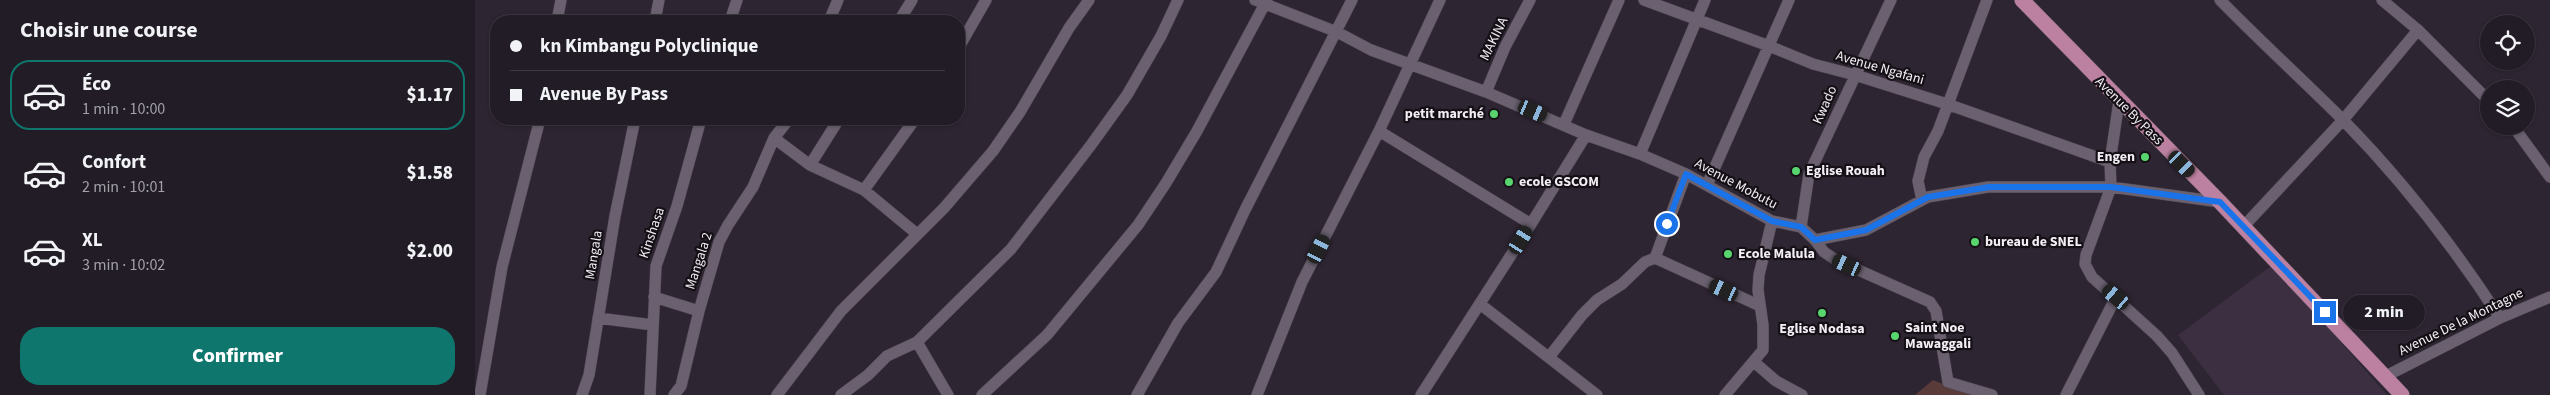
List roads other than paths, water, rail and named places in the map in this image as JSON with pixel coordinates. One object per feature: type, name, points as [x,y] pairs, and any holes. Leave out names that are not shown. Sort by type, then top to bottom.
[{"type":"highway","name":"Avenue By Pass","points":[[2022,0],[2220,202],[2402,395]]},
{"type":"street","points":[[558,15],[561,0]]},
{"type":"street","points":[[656,15],[659,0]]},
{"type":"street","points":[[732,15],[737,0]]},
{"type":"street","points":[[832,15],[838,0]]},
{"type":"street","points":[[903,15],[912,0]]},
{"type":"street","points":[[965,36],[986,0]]},
{"type":"street","points":[[777,395],[841,311],[944,208],[1005,135],[1069,28],[1089,0]]},
{"type":"street","points":[[841,395],[873,372],[887,356],[917,342],[1011,249],[1079,161],[1138,77],[1178,0]]},
{"type":"street","points":[[1137,395],[1178,323],[1216,272],[1245,210],[1352,0]]},
{"type":"street","points":[[1257,395],[1302,282],[1379,131],[1439,0]]},
{"type":"street","name":"MAKINA","points":[[1486,92],[1509,39],[1530,0]]},
{"type":"street","points":[[1564,124],[1619,0]]},
{"type":"street","name":"Avenue Ngafani","points":[[1644,0],[1813,64],[1947,104],[2110,162]]},
{"type":"street","points":[[1639,154],[1705,0]]},
{"type":"street","points":[[1707,185],[1789,0]]},
{"type":"street","name":"Kwado","points":[[1801,227],[1809,174],[1891,0]]},
{"type":"street","points":[[1922,200],[1918,181],[1925,157],[1938,131],[1987,0]]},
{"type":"street","points":[[2220,0],[2343,120],[2437,227],[2500,318]]},
{"type":"street","points":[[2382,0],[2418,30],[2480,92]]},
{"type":"street","points":[[982,395],[1047,335],[1137,225],[1166,184],[1197,131],[1262,1]]},
{"type":"street","name":"Avenue Mobutu","points":[[1262,1],[1337,32],[1371,50],[1486,92],[1586,135],[1639,154],[1686,174],[1772,221],[1801,227]]},
{"type":"street","points":[[2243,227],[2343,120],[2418,30]]},
{"type":"street","points":[[2119,101],[2110,162],[2111,187],[2088,247],[2085,264],[2091,277],[2116,297],[2157,336],[2199,395]]},
{"type":"street","points":[[480,395],[479,367],[502,267],[538,125]]},
{"type":"street","name":"Mangala","points":[[583,395],[589,374],[615,216],[634,125]]},
{"type":"street","name":"Kinshasa","points":[[654,393],[653,325],[656,266],[677,206],[699,125]]},
{"type":"street","name":"Mangala 2","points":[[674,395],[681,386],[699,311],[719,242],[753,187],[774,138],[784,125]]},
{"type":"street","points":[[810,165],[835,125]]},
{"type":"street","points":[[864,190],[911,125]]},
{"type":"street","points":[[1379,131],[1531,224]]},
{"type":"street","points":[[1421,395],[1481,304],[1586,135]]},
{"type":"street","points":[[2520,135],[2550,177]]},
{"type":"street","points":[[774,138],[810,165],[864,190],[917,234]]},
{"type":"street","points":[[1655,258],[1686,174]]},
{"type":"street","points":[[1815,240],[1866,230],[1928,197],[1989,187],[2111,187],[2220,202]]},
{"type":"street","points":[[1725,395],[1763,350],[1764,339],[1759,305],[1759,275],[1772,221]]},
{"type":"street","points":[[1801,227],[1815,240],[1824,252],[1836,260],[1930,302],[1936,311],[1948,382],[1992,395]]},
{"type":"street","points":[[1549,357],[1582,315],[1597,300],[1622,284],[1645,262],[1655,258],[1759,305]]},
{"type":"street","points":[[654,296],[699,311]]},
{"type":"street","points":[[2065,395],[2116,297]]},
{"type":"street","name":"Avenue De la Montagne","points":[[2386,376],[2500,318],[2550,297]]},
{"type":"street","points":[[1481,304],[1597,395]]},
{"type":"street","points":[[598,318],[653,325]]},
{"type":"street","points":[[917,342],[947,395]]},
{"type":"street","points":[[1754,362],[1776,381],[1802,395]]},
{"type":"place","name":"petit marché","points":[[1494,114]]},
{"type":"place","name":"Engen","points":[[2145,157]]},
{"type":"place","name":"Eglise Rouah","points":[[1796,171]]},
{"type":"place","name":"ecole GSCOM","points":[[1509,182]]},
{"type":"place","name":"bureau de SNEL","points":[[1975,242]]},
{"type":"place","name":"Ecole Malula","points":[[1728,254]]},
{"type":"place","name":"Eglise Nodasa","points":[[1822,313]]},
{"type":"place","name":"Saint Noe Mawaggali","points":[[1895,336]]}]
